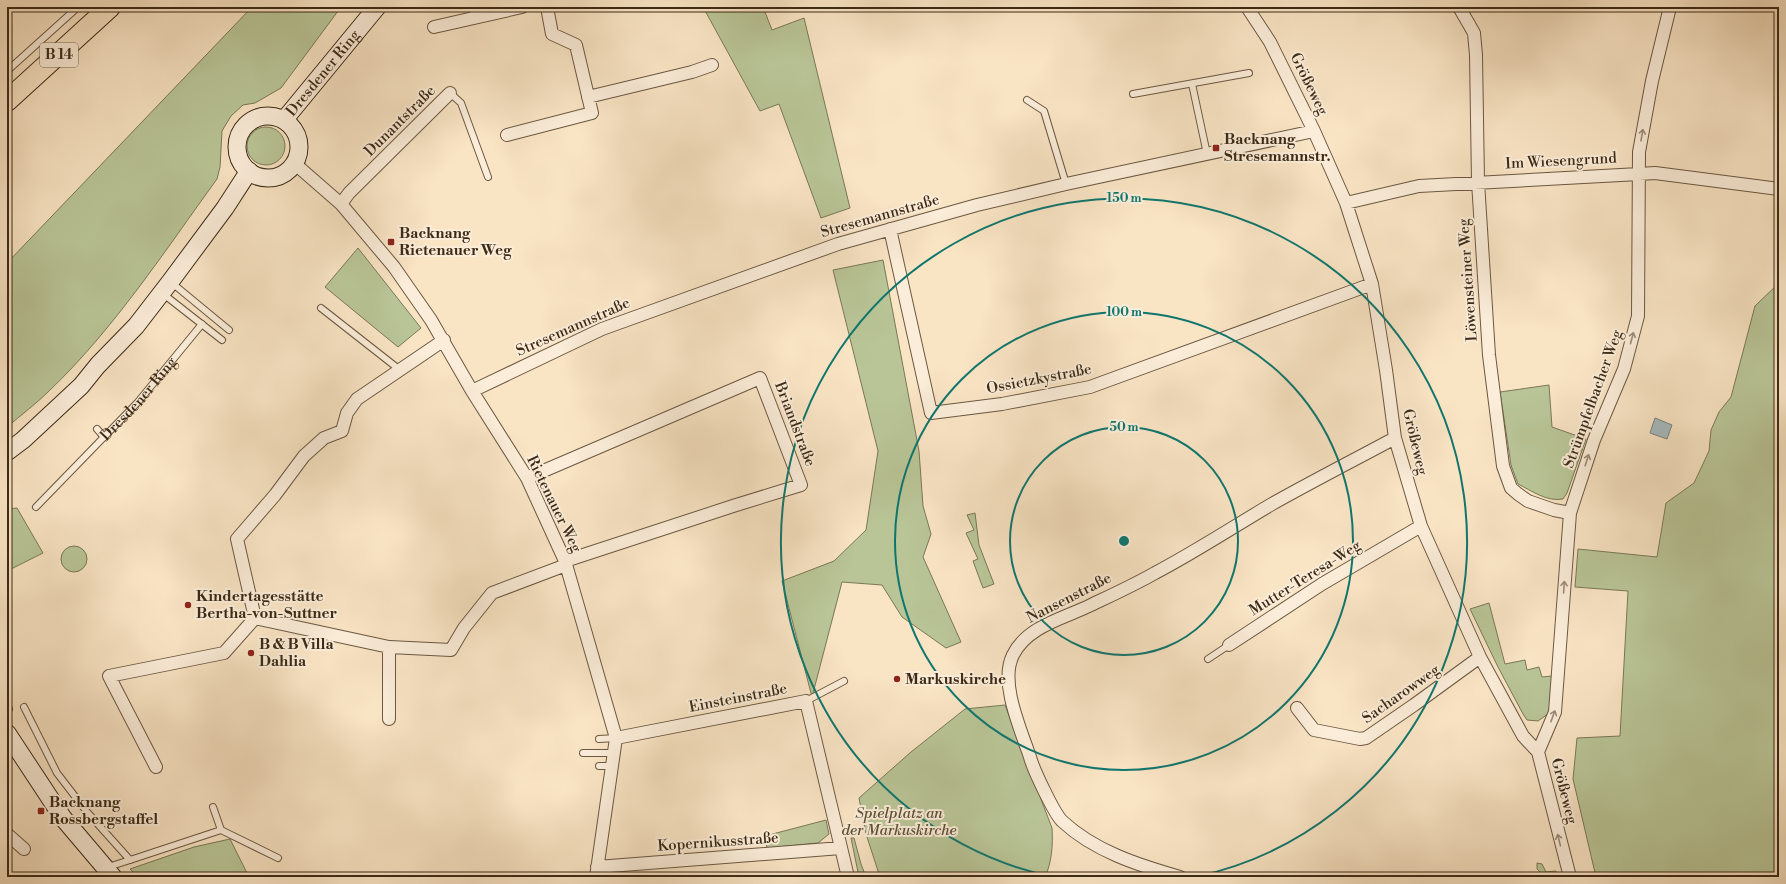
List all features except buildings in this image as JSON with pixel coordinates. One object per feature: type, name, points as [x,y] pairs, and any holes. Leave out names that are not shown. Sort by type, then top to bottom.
[{"type":"main road","name":"B 14","points":[[7,101],[110,7]]},
{"type":"street","name":"Dresdener Ring","points":[[284,120],[377,7]]},
{"type":"street","points":[[434,27],[473,13],[522,7]]},
{"type":"street","points":[[506,135],[592,113],[576,45],[552,34],[547,7]]},
{"type":"street","name":"Größeweg","points":[[1247,7],[1270,42],[1314,131],[1346,203],[1372,284],[1395,438],[1421,526],[1480,657],[1522,736],[1538,752],[1570,877]]},
{"type":"street","name":"Strümpfelbacher Weg","points":[[1538,752],[1555,712],[1570,513],[1594,440],[1624,368],[1638,316],[1639,152],[1652,81],[1670,7]]},
{"type":"street","name":"Löwensteiner Weg","points":[[1459,11],[1470,32],[1474,33],[1476,55],[1478,182],[1489,355],[1504,466],[1512,488],[1518,494],[1535,503],[1570,513]]},
{"type":"street","points":[[588,97],[692,72],[712,64]]},
{"type":"street","name":"Dunantstraße","points":[[341,204],[349,193],[450,93]]},
{"type":"street","name":"Dresdener Ring","points":[[249,171],[241,161],[237,152],[237,142],[240,132],[246,124],[264,116],[274,116],[284,120],[291,126],[298,139],[298,153],[294,163]]},
{"type":"street","name":"Stresemannstraße","points":[[472,391],[602,329],[833,246],[977,205],[1066,184],[1314,131]]},
{"type":"street","points":[[7,452],[23,440],[81,386],[98,365],[136,326],[225,208],[249,171],[256,175],[270,177],[280,175],[289,169],[294,163]]},
{"type":"street","name":"Rietenauer Weg","points":[[294,163],[341,204],[394,267],[444,340],[472,391],[527,478],[566,563],[594,670],[616,738],[596,872]]},
{"type":"street","name":"Im Wiesengrund","points":[[1346,203],[1419,186],[1639,174],[1670,175],[1779,189]]},
{"type":"street","name":"Ossietzkystraße","points":[[890,229],[931,412],[1002,404],[1090,387],[1372,284]]},
{"type":"street","points":[[255,618],[237,539],[275,495],[304,456],[324,438],[342,431],[347,413],[357,399],[444,340]]},
{"type":"street","name":"Briandstraße","points":[[527,478],[760,378],[802,486],[733,506],[566,563]]},
{"type":"street","name":"Nansenstraße","points":[[1180,877],[1142,866],[1115,855],[1089,841],[1060,820],[1033,768],[1010,692],[1008,671],[1013,655],[1023,642],[1052,622],[1089,606],[1155,573],[1275,503],[1395,438]]},
{"type":"street","name":"Mutter-Teresa-Weg","points":[[1229,645],[1322,584],[1421,526]]},
{"type":"street","points":[[255,618],[389,647],[451,650],[464,628],[492,593],[566,563]]},
{"type":"street","points":[[156,767],[109,676],[224,653],[255,618]]},
{"type":"street","points":[[389,647],[390,719]]},
{"type":"street","name":"Sacharowweg","points":[[1297,708],[1314,730],[1360,739],[1366,738],[1480,657]]},
{"type":"street","name":"Einsteinstraße","points":[[616,738],[765,705],[806,700],[848,877]]},
{"type":"street","points":[[7,733],[63,818],[109,873]]},
{"type":"street","points":[[7,834],[24,849]]},
{"type":"street","name":"Kopernikusstraße","points":[[596,872],[841,848]]},
{"type":"lane","points":[[7,71],[78,7]]},
{"type":"lane","points":[[1133,94],[1249,73]]},
{"type":"lane","points":[[1192,84],[1207,154]]},
{"type":"lane","name":"Dunantstraße","points":[[450,93],[461,103],[488,177]]},
{"type":"lane","points":[[1027,100],[1044,111],[1066,184]]},
{"type":"lane","points":[[166,288],[202,324],[222,340]]},
{"type":"lane","points":[[166,288],[229,330]]},
{"type":"lane","points":[[321,308],[400,370]]},
{"type":"lane","name":"Dresdener Ring","points":[[36,507],[138,402],[202,324]]},
{"type":"lane","points":[[97,429],[104,437]]},
{"type":"lane","name":"Mutter-Teresa-Weg","points":[[1208,659],[1229,645]]},
{"type":"lane","points":[[806,700],[844,681]]},
{"type":"lane","points":[[7,703],[9,709],[7,710]]},
{"type":"lane","points":[[24,707],[57,774],[130,860]]},
{"type":"lane","points":[[599,739],[616,738]]},
{"type":"lane","points":[[583,753],[614,753]]},
{"type":"lane","points":[[599,766],[613,766]]},
{"type":"lane","points":[[213,807],[221,830]]},
{"type":"lane","points":[[109,873],[130,860],[221,830],[278,858]]},
{"type":"green space","points":[[252,7],[341,7],[281,88],[255,103],[243,105],[231,116],[222,131],[220,167],[217,179],[158,262],[117,316],[73,367],[44,396],[7,427],[7,263]]},
{"type":"green space","points":[[703,7],[763,7],[772,30],[804,18],[850,208],[821,218],[779,104],[760,111]]},
{"type":"green space","points":[[262,127],[270,127],[280,132],[284,139],[284,153],[280,160],[270,165],[262,165],[252,160],[250,157],[247,150],[247,142],[252,132],[255,130]]},
{"type":"green space","points":[[358,248],[421,328],[398,347],[325,287]]},
{"type":"green space","points":[[883,260],[919,451],[923,506],[931,534],[923,557],[961,642],[946,648],[902,617],[882,585],[842,582],[812,697],[782,581],[834,561],[866,530],[878,451],[833,270]]},
{"type":"green space","points":[[1779,283],[1779,877],[1596,877],[1573,779],[1577,738],[1620,736],[1628,591],[1575,587],[1578,549],[1657,557],[1666,503],[1694,483],[1709,451],[1711,430],[1719,412],[1731,397],[1755,306]]},
{"type":"green space","points":[[1549,385],[1552,427],[1586,439],[1567,493],[1563,499],[1557,500],[1534,493],[1518,484],[1511,465],[1500,392]]},
{"type":"green space","points":[[17,508],[43,553],[7,571],[7,509]]},
{"type":"green space","points":[[975,513],[979,545],[994,584],[983,588],[973,561],[978,559],[966,533],[974,530],[967,515]]},
{"type":"green space","points":[[74,546],[83,550],[87,559],[83,568],[74,572],[65,568],[61,559],[65,550]]},
{"type":"green space","points":[[1489,603],[1505,664],[1525,660],[1527,670],[1539,667],[1542,677],[1552,676],[1551,705],[1548,714],[1538,721],[1527,720],[1523,714],[1470,609]]},
{"type":"green space","name":"Spielplatz an der Markuskirche","points":[[1005,705],[1052,828],[1052,853],[1045,877],[880,877],[866,834],[859,798],[911,752],[965,709]]},
{"type":"green space","points":[[826,820],[829,834],[818,843],[767,848],[765,836]]},
{"type":"green space","points":[[851,838],[854,838],[866,877],[859,877]]},
{"type":"green space","points":[[230,839],[249,877],[138,877],[130,869],[194,847]]},
{"type":"green space","points":[[1537,863],[1542,864],[1546,872],[1556,871],[1557,877],[1535,877],[1539,876],[1540,872],[1537,869]]},
{"type":"green space","points":[[1532,873],[1535,877],[1523,877]]},
{"type":"water","points":[[1655,418],[1672,425],[1667,439],[1650,433]]},
{"type":"place","name":"Backnang Stresemannstr.","points":[[1216,148]]},
{"type":"place","name":"Backnang Rietenauer Weg","points":[[391,242]]},
{"type":"place","name":"Kindertagesstätte Bertha-von-Suttner","points":[[188,605]]},
{"type":"place","name":"B & B Villa Dahlia","points":[[251,653]]},
{"type":"place","name":"Markuskirche","points":[[897,679]]},
{"type":"place","name":"Backnang Rossbergstaffel","points":[[41,811]]}]
